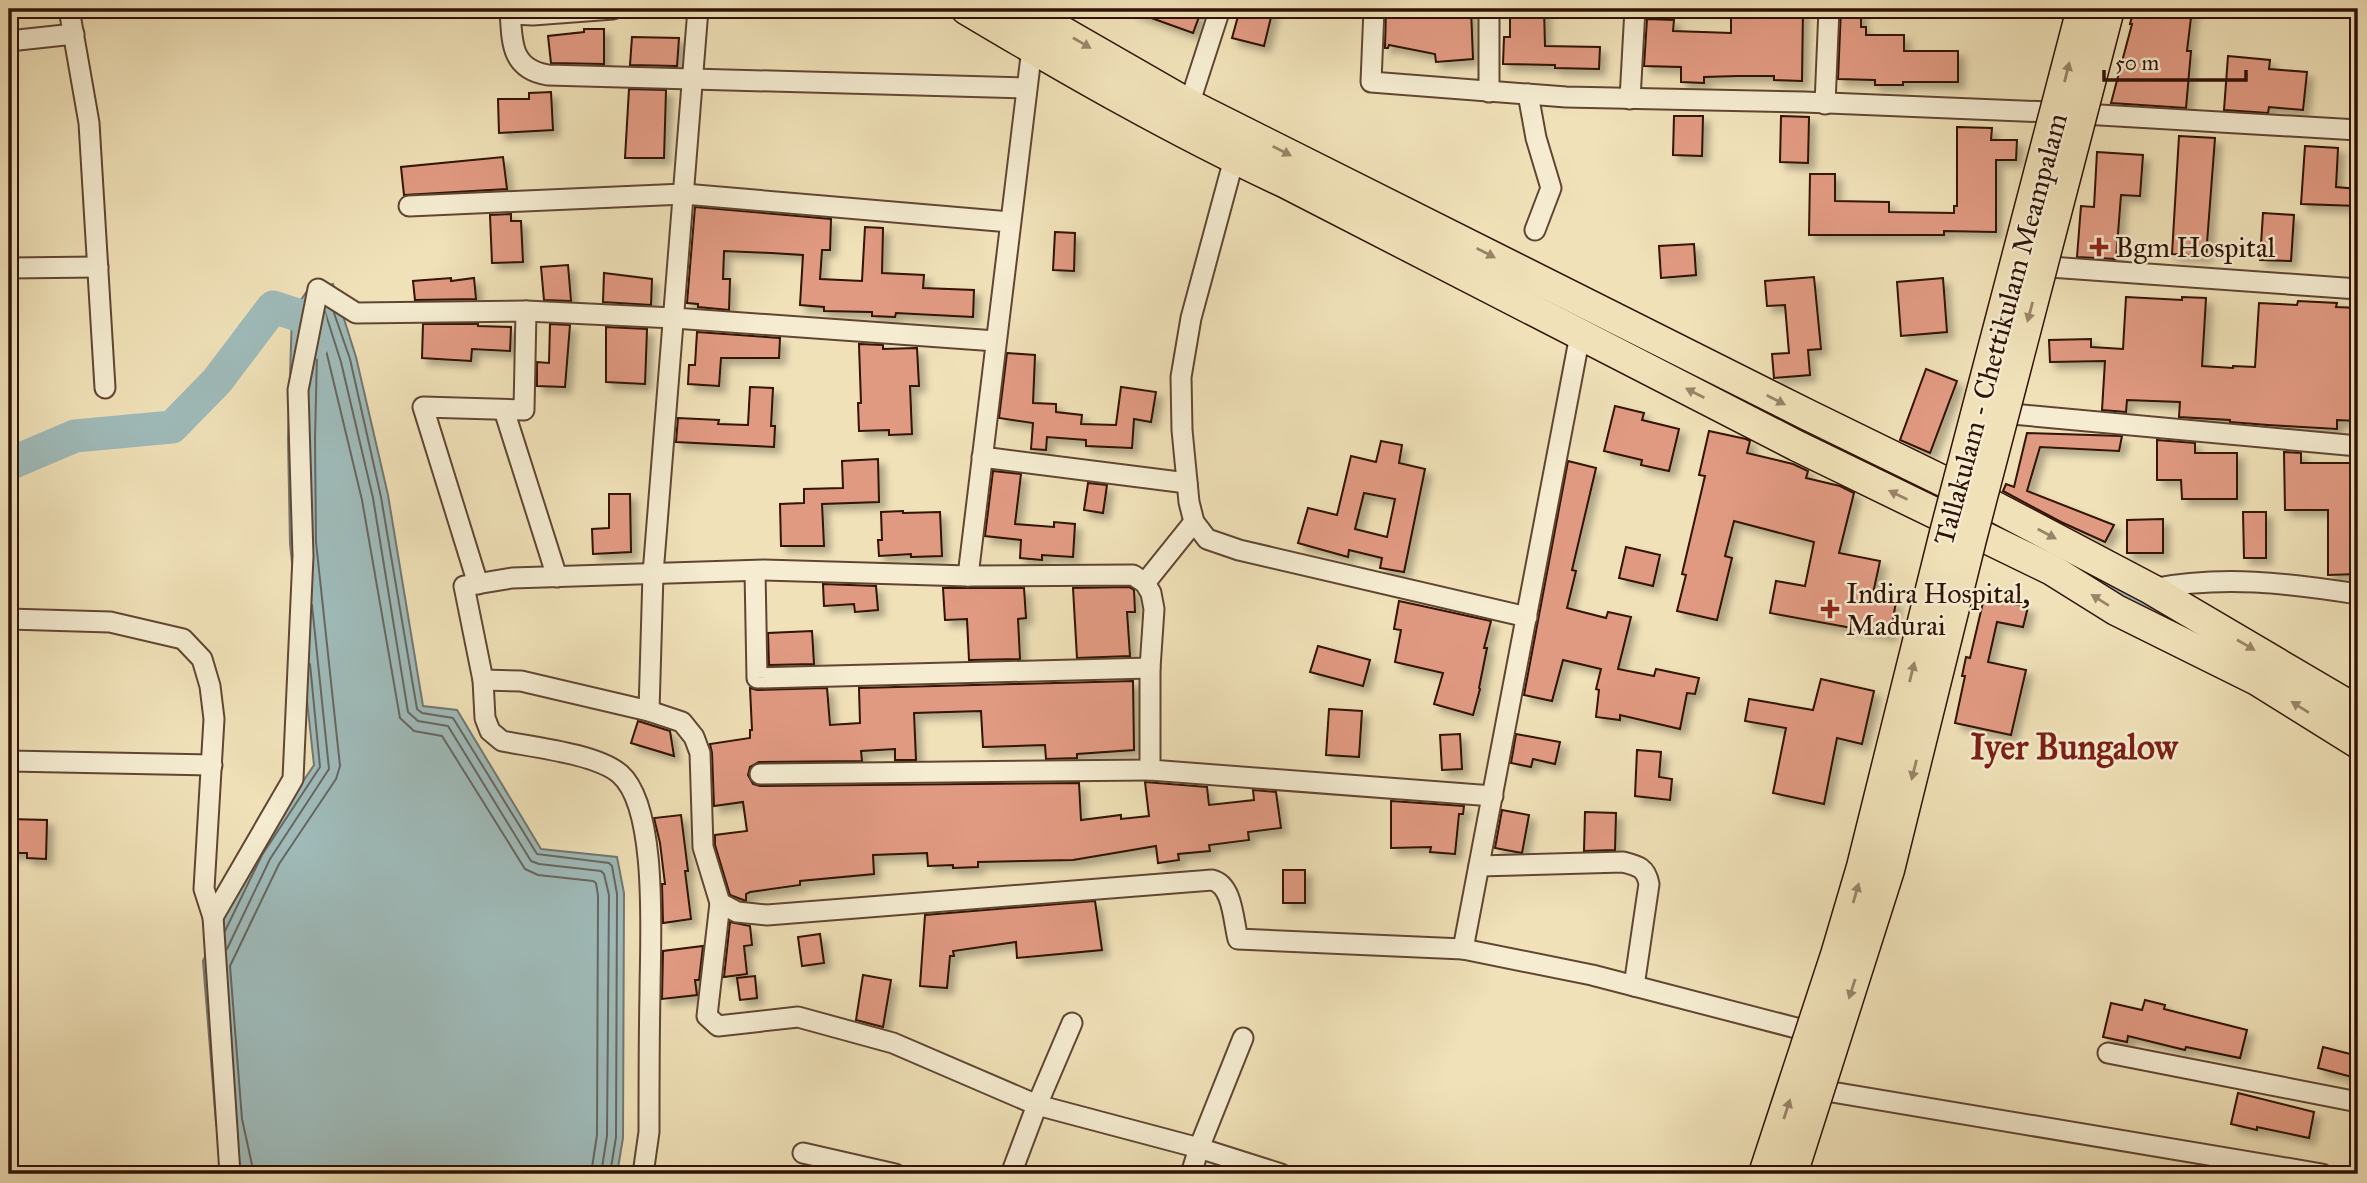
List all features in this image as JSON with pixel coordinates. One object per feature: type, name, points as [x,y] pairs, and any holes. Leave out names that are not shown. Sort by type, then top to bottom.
[{"type":"highway","name":"Tallakulam - Chettikulam Meampalam","points":[[1765,1174],[1837,956],[1863,867],[1946,533],[2083,9]]},
{"type":"highway","name":"Tallakulam - Chettikulam Meampalam","points":[[1791,1174],[1860,964],[1894,848],[1970,539],[2108,9]]},
{"type":"main road","points":[[966,9],[1032,48],[1186,117],[1950,483],[2151,589],[2358,711]]},
{"type":"main road","points":[[1023,9],[1186,117],[1234,159],[1286,183],[1797,446],[2052,570],[2116,610],[2257,680],[2358,743]]},
{"type":"street","points":[[69,9],[89,123],[104,388]]},
{"type":"street","points":[[613,9],[533,15],[510,11],[514,50],[523,67],[534,73],[692,80],[1025,88]]},
{"type":"street","points":[[649,711],[653,574],[698,9]]},
{"type":"street","points":[[1186,117],[1220,9]]},
{"type":"street","points":[[1374,9],[1371,82],[1489,92],[1630,99],[2049,112],[2358,130]]},
{"type":"street","points":[[1489,9],[1489,92]]},
{"type":"street","points":[[1630,99],[1634,9]]},
{"type":"street","points":[[1825,104],[1829,9]]},
{"type":"street","points":[[9,41],[74,34]]},
{"type":"street","points":[[968,576],[1025,88],[1032,48]]},
{"type":"street","points":[[1528,94],[1536,138],[1551,188],[1535,230]]},
{"type":"street","points":[[1234,159],[1191,318],[1181,377],[1182,430],[1194,522],[1207,539],[1239,550],[1527,617]]},
{"type":"street","points":[[409,206],[684,194],[1010,222]]},
{"type":"street","points":[[9,268],[98,267]]},
{"type":"street","points":[[2050,267],[2358,289]]},
{"type":"street","points":[[213,917],[293,779],[303,556],[298,390],[317,289],[356,313],[526,311],[674,318],[996,341]]},
{"type":"street","points":[[478,584],[423,407],[524,410],[526,311]]},
{"type":"street","points":[[1463,950],[1580,335]]},
{"type":"street","points":[[504,410],[557,577]]},
{"type":"street","points":[[2011,414],[2358,446]]},
{"type":"street","points":[[982,457],[1187,483]]},
{"type":"street","points":[[1145,583],[1194,522]]},
{"type":"street","points":[[755,571],[757,678],[1150,668]]},
{"type":"street","points":[[643,1174],[649,1132],[650,876],[641,817],[633,792],[621,775],[602,762],[502,741],[490,731],[485,718],[483,680],[464,586],[513,578],[755,571],[968,576],[1133,575],[1145,583],[1151,593],[1154,609],[1150,668],[1150,770]]},
{"type":"street","points":[[2151,589],[2186,582],[2219,580],[2289,583],[2358,594]]},
{"type":"street","points":[[9,619],[110,622],[183,639],[202,659],[214,719],[204,889],[213,917],[230,1174]]},
{"type":"street","points":[[483,680],[521,681],[649,711],[682,722],[694,737],[700,753],[703,847],[720,903],[707,1016],[718,1026],[798,1017],[893,1043],[1037,1105],[1199,1148],[1281,1174]]},
{"type":"street","points":[[9,761],[212,765]]},
{"type":"street","points":[[760,774],[1150,770],[1493,796]]},
{"type":"street","points":[[1479,866],[1623,862],[1639,866],[1647,872],[1649,884],[1634,986]]},
{"type":"street","points":[[720,903],[737,912],[767,915],[1212,880],[1221,882],[1227,890],[1238,939],[1463,950],[1592,975],[1804,1030]]},
{"type":"street","points":[[1011,1174],[1072,1023]]},
{"type":"street","points":[[1191,1174],[1243,1038]]},
{"type":"street","points":[[2108,1053],[2358,1102]]},
{"type":"street","points":[[1826,1091],[2322,1174]]},
{"type":"street","points":[[803,1153],[895,1174]]},
{"type":"water","points":[[333,284],[356,357],[388,495],[423,706],[457,710],[541,849],[617,857],[624,893],[623,1138],[617,1174],[228,1174],[216,1123],[203,961],[256,851],[314,765],[290,544],[288,439],[292,313],[307,291]]},
{"type":"building","points":[[1132,9],[1185,9],[1200,14],[1193,33]]},
{"type":"building","points":[[1240,9],[1273,9],[1264,46],[1232,38]]},
{"type":"building","points":[[1386,9],[1411,9],[1441,15],[1440,9],[1471,9],[1473,59],[1436,62],[1435,54],[1389,45],[1385,48]]},
{"type":"building","points":[[1510,9],[1544,9],[1545,46],[1600,47],[1599,69],[1503,64],[1504,37],[1510,37]]},
{"type":"building","points":[[1731,9],[1803,9],[1802,81],[1774,80],[1774,76],[1737,76],[1704,77],[1704,83],[1681,82],[1681,67],[1644,66],[1647,19],[1674,20],[1673,31],[1731,33]]},
{"type":"building","points":[[1841,9],[1861,9],[1861,27],[1866,27],[1866,35],[1904,35],[1904,51],[1958,51],[1958,82],[1875,85],[1875,80],[1838,79]]},
{"type":"building","points":[[2134,9],[2192,9],[2187,51],[2191,51],[2186,108],[2111,103]]},
{"type":"building","points":[[584,29],[604,29],[604,64],[551,63],[548,36],[584,32]]},
{"type":"building","points":[[632,37],[679,38],[677,66],[630,65]]},
{"type":"building","points":[[2228,56],[2270,60],[2269,69],[2307,72],[2303,110],[2269,107],[2268,113],[2224,110]]},
{"type":"building","points":[[629,89],[666,90],[664,158],[625,158]]},
{"type":"building","points":[[551,92],[553,130],[499,133],[498,99],[529,99],[529,93]]},
{"type":"building","points":[[1674,116],[1703,116],[1702,156],[1673,155]]},
{"type":"building","points":[[1781,116],[1809,117],[1808,163],[1780,162]]},
{"type":"building","points":[[1957,127],[1992,128],[1991,140],[2017,140],[2016,160],[1996,160],[1996,232],[1944,231],[1944,235],[1809,235],[1810,174],[1835,174],[1835,201],[1889,202],[1889,212],[1954,213],[1954,206],[1957,206]]},
{"type":"building","points":[[2179,136],[2215,138],[2206,256],[2172,254]]},
{"type":"building","points":[[2305,146],[2338,148],[2336,187],[2358,189],[2358,206],[2301,204]]},
{"type":"building","points":[[2097,152],[2143,155],[2140,196],[2121,195],[2116,259],[2077,257],[2081,206],[2094,207]]},
{"type":"building","points":[[503,157],[507,189],[404,195],[401,167]]},
{"type":"building","points":[[695,207],[831,219],[830,250],[822,250],[820,279],[862,281],[865,227],[883,228],[882,273],[924,275],[923,288],[974,290],[973,317],[896,313],[895,317],[872,316],[872,312],[824,311],[824,307],[800,305],[803,255],[771,253],[724,251],[723,279],[730,279],[729,310],[698,307],[698,304],[687,303]]},
{"type":"building","points":[[2263,213],[2294,215],[2291,261],[2260,260]]},
{"type":"building","points":[[511,214],[511,221],[521,221],[523,262],[492,263],[490,215]]},
{"type":"building","points":[[1055,232],[1075,233],[1074,271],[1053,270]]},
{"type":"building","points":[[1694,244],[1696,275],[1661,278],[1659,246]]},
{"type":"building","points":[[568,265],[571,301],[544,300],[541,267]]},
{"type":"building","points":[[604,273],[652,279],[651,305],[603,302]]},
{"type":"building","points":[[1814,277],[1821,349],[1808,350],[1810,375],[1774,378],[1772,354],[1789,353],[1785,305],[1767,306],[1765,281]]},
{"type":"building","points":[[451,278],[451,281],[474,278],[476,299],[415,300],[413,281]]},
{"type":"building","points":[[1943,278],[1947,332],[1901,336],[1897,282]]},
{"type":"building","points":[[2126,297],[2182,300],[2182,297],[2206,298],[2202,366],[2233,368],[2255,367],[2259,303],[2297,305],[2298,301],[2337,303],[2336,307],[2358,308],[2358,421],[2337,420],[2337,429],[2179,417],[2180,402],[2127,400],[2126,412],[2102,410],[2105,361],[2050,362],[2049,340],[2091,339],[2091,347],[2123,349]]},
{"type":"building","points":[[423,324],[511,327],[510,351],[472,349],[471,361],[422,358]]},
{"type":"building","points":[[550,324],[570,325],[565,387],[537,386],[537,362],[549,363]]},
{"type":"building","points":[[606,327],[647,329],[645,384],[606,382]]},
{"type":"building","points":[[697,332],[780,338],[779,358],[721,358],[719,386],[688,384],[689,365],[695,365]]},
{"type":"building","points":[[859,344],[883,345],[883,349],[917,348],[919,386],[910,386],[912,434],[889,435],[889,430],[859,431]]},
{"type":"building","points":[[1007,353],[1035,355],[1033,403],[1056,404],[1056,412],[1082,415],[1081,424],[1116,425],[1121,387],[1156,392],[1151,422],[1134,419],[1132,448],[1086,446],[1086,440],[1047,437],[1046,450],[1031,449],[1033,423],[999,418]]},
{"type":"building","points":[[1926,369],[1957,381],[1930,453],[1900,440]]},
{"type":"building","points":[[750,387],[773,388],[771,426],[775,426],[774,447],[676,442],[678,418],[748,425]]},
{"type":"building","points":[[1615,406],[1644,413],[1642,420],[1679,429],[1669,471],[1641,465],[1642,460],[1604,451]]},
{"type":"building","points":[[1709,431],[1746,439],[1750,441],[1747,453],[1793,464],[1808,471],[1806,478],[1840,486],[1854,493],[1839,553],[1880,561],[1872,598],[1896,602],[1890,635],[1770,613],[1776,581],[1805,586],[1814,542],[1734,521],[1725,556],[1732,558],[1717,620],[1677,611],[1686,575],[1682,574],[1705,476],[1699,475]]},
{"type":"building","points":[[2027,433],[2122,436],[2119,451],[2040,447],[2027,491],[2114,525],[2105,542],[2003,491],[2006,484],[2014,487]]},
{"type":"building","points":[[2157,440],[2195,443],[2195,453],[2237,453],[2237,499],[2182,499],[2181,480],[2157,480]]},
{"type":"building","points":[[1381,441],[1402,445],[1399,463],[1425,469],[1404,572],[1380,568],[1382,558],[1349,550],[1348,557],[1298,543],[1308,508],[1337,515],[1351,456],[1376,462]],"holes":[[[1364,493],[1395,499],[1387,537],[1355,529]]]},
{"type":"building","points":[[2284,452],[2301,453],[2301,463],[2358,463],[2358,574],[2328,575],[2328,510],[2285,510]]},
{"type":"building","points":[[878,459],[879,502],[822,504],[824,546],[781,546],[780,504],[804,503],[804,489],[843,488],[842,461]]},
{"type":"building","points":[[1568,461],[1596,468],[1572,570],[1576,571],[1567,608],[1606,618],[1608,612],[1631,617],[1618,669],[1654,676],[1656,669],[1699,678],[1695,694],[1687,693],[1680,729],[1620,715],[1620,720],[1596,717],[1599,690],[1596,689],[1601,669],[1563,660],[1552,701],[1524,695]]},
{"type":"building","points":[[993,471],[1021,474],[1015,524],[1054,527],[1054,522],[1075,524],[1073,557],[1042,555],[1042,560],[1020,558],[1021,540],[985,536]]},
{"type":"building","points":[[1088,483],[1107,485],[1103,513],[1084,510]]},
{"type":"building","points":[[609,494],[630,494],[631,552],[593,554],[592,529],[609,528]]},
{"type":"building","points":[[881,512],[940,512],[942,556],[879,556],[878,540],[882,540]]},
{"type":"building","points":[[2243,512],[2266,512],[2266,558],[2244,558]]},
{"type":"building","points":[[2163,519],[2163,553],[2127,553],[2127,520]]},
{"type":"building","points":[[1626,547],[1660,555],[1653,586],[1619,578]]},
{"type":"building","points":[[823,584],[876,586],[878,610],[855,612],[854,604],[824,606]]},
{"type":"building","points":[[1129,587],[1134,590],[1135,612],[1127,612],[1130,656],[1077,658],[1073,588]]},
{"type":"building","points":[[943,588],[1024,588],[1026,618],[1018,619],[1020,659],[969,660],[967,619],[945,620]]},
{"type":"building","points":[[1984,598],[2028,607],[2023,627],[1997,622],[1988,662],[2026,670],[2011,735],[1955,723],[1965,676],[1962,676],[1966,657],[1970,658]]},
{"type":"building","points":[[1399,601],[1491,621],[1473,715],[1434,704],[1443,673],[1395,662],[1401,630],[1394,629]]},
{"type":"building","points":[[812,631],[814,664],[769,665],[768,633]]},
{"type":"building","points":[[1318,646],[1370,660],[1363,686],[1310,672]]},
{"type":"building","points":[[1821,679],[1874,691],[1862,744],[1837,738],[1824,804],[1773,793],[1786,728],[1745,721],[1749,699],[1813,710]]},
{"type":"building","points":[[1133,681],[1134,750],[1077,754],[1077,758],[1046,759],[1045,745],[983,747],[981,711],[914,713],[916,760],[895,760],[895,749],[861,751],[862,761],[759,762],[750,767],[748,775],[753,784],[760,786],[1079,783],[1081,820],[1121,815],[1121,819],[1149,816],[1145,782],[1207,787],[1209,805],[1254,800],[1253,790],[1276,792],[1281,828],[1248,832],[1249,840],[1209,845],[1210,851],[1178,854],[1179,860],[1158,863],[1156,846],[1073,860],[978,862],[978,867],[953,868],[953,865],[928,866],[927,853],[873,855],[874,874],[800,881],[800,885],[750,892],[746,894],[746,901],[730,895],[715,845],[715,835],[747,831],[743,802],[714,806],[710,744],[750,738],[750,688],[827,688],[830,725],[860,723],[859,688]]},
{"type":"building","points":[[1329,709],[1362,711],[1359,757],[1326,755]]},
{"type":"building","points":[[638,721],[670,731],[674,756],[631,743]]},
{"type":"building","points":[[1460,734],[1462,769],[1442,770],[1440,735]]},
{"type":"building","points":[[1516,734],[1560,742],[1555,764],[1533,759],[1531,767],[1511,763]]},
{"type":"building","points":[[1637,750],[1661,752],[1659,777],[1672,779],[1670,800],[1635,796]]},
{"type":"building","points":[[1391,801],[1464,806],[1463,814],[1459,814],[1455,854],[1430,852],[1431,847],[1391,848]]},
{"type":"building","points":[[1502,810],[1529,815],[1522,853],[1495,848]]},
{"type":"building","points":[[1585,812],[1616,813],[1615,850],[1584,851]]},
{"type":"building","points":[[681,815],[691,919],[663,923],[662,884],[665,884],[654,818]]},
{"type":"building","points":[[9,819],[47,820],[46,859],[27,858],[27,853],[9,853]]},
{"type":"building","points":[[1283,870],[1305,870],[1305,903],[1283,903]]},
{"type":"building","points":[[1095,901],[1102,950],[1017,958],[1016,942],[953,951],[954,956],[950,956],[947,988],[920,986],[925,915]]},
{"type":"building","points":[[730,922],[750,926],[752,945],[744,946],[747,974],[724,977]]},
{"type":"building","points":[[820,934],[824,963],[802,966],[798,937]]},
{"type":"building","points":[[703,946],[699,980],[695,980],[697,995],[662,999],[663,951]]},
{"type":"building","points":[[863,975],[891,980],[883,1027],[856,1020]]},
{"type":"building","points":[[755,976],[757,998],[740,1000],[737,978]]},
{"type":"building","points":[[2145,1000],[2165,1005],[2164,1009],[2247,1030],[2240,1058],[2186,1047],[2185,1050],[2128,1036],[2127,1042],[2103,1037],[2111,1003],[2142,1010]]},
{"type":"building","points":[[2323,1047],[2358,1056],[2356,1078],[2318,1068]]},
{"type":"building","points":[[2238,1093],[2314,1112],[2309,1138],[2231,1124]]},
{"type":"waterway","points":[[997,9],[1030,28]]},
{"type":"waterway","points":[[9,464],[75,436],[172,427],[217,381],[273,307],[310,319],[313,343]]},
{"type":"waterway","points":[[1737,395],[1851,452]]},
{"type":"waterway","points":[[1900,475],[1919,484],[1931,496]]},
{"type":"waterway","points":[[2008,531],[2190,628]]},
{"type":"place","name":"Bgm Hospital","points":[[2099,247]]},
{"type":"place","name":"Indira Hospital, Madurai","points":[[1830,609]]},
{"type":"district","name":"Iyer Bungalow","points":[[2074,747]]}]
